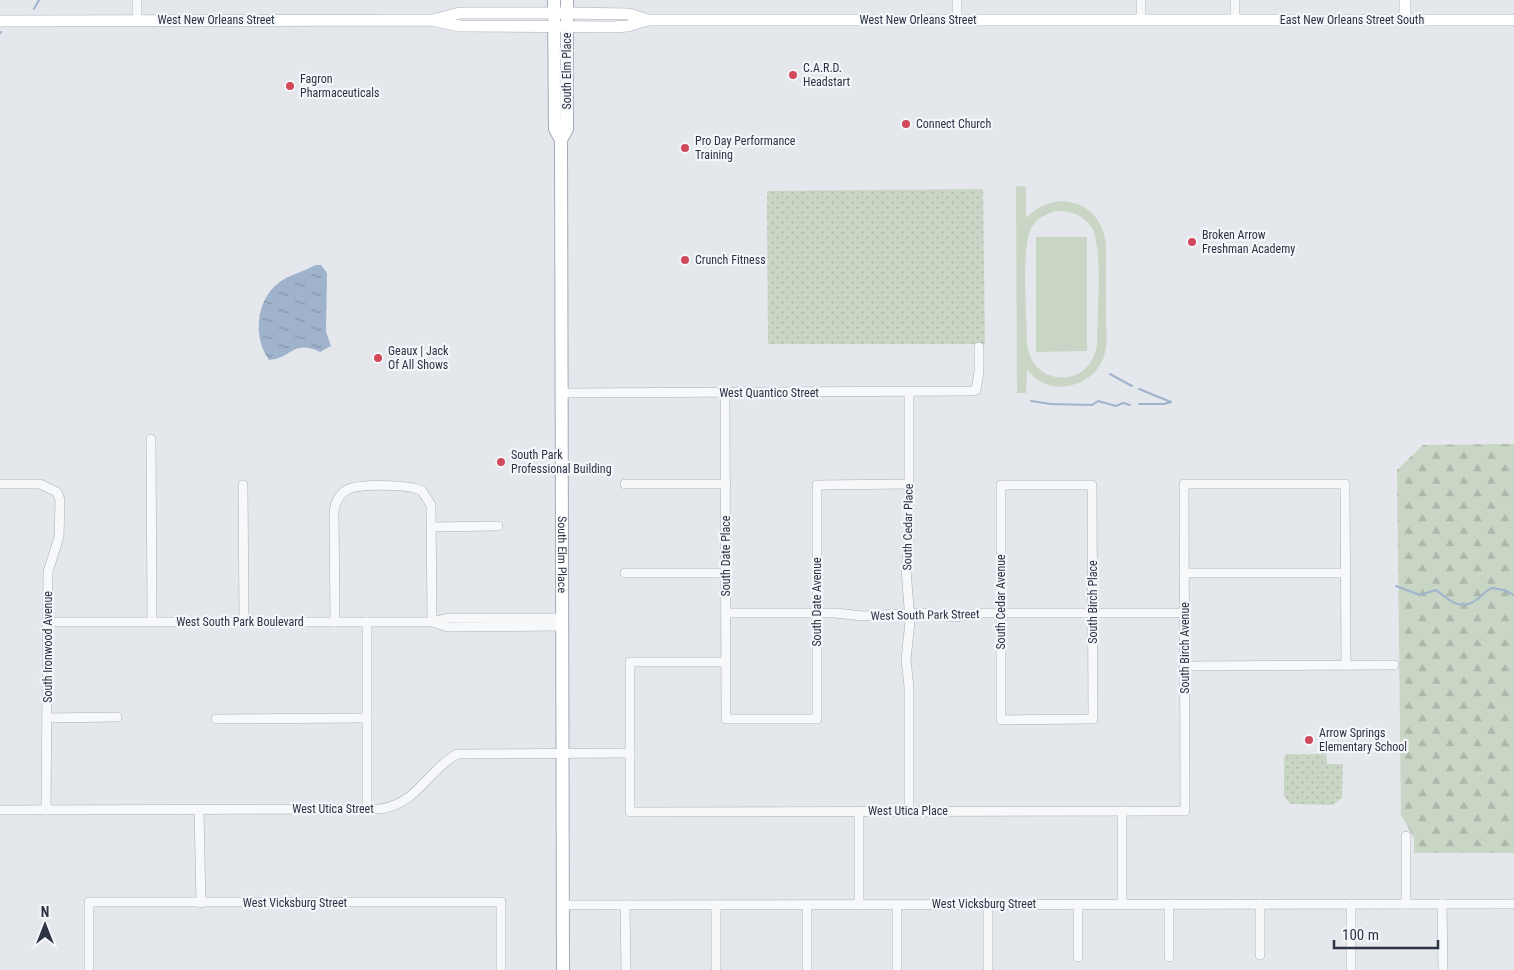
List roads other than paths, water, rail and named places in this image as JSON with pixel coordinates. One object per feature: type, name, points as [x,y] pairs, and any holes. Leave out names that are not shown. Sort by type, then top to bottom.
[{"type":"main road","points":[[1405,0],[1405,20]]},
{"type":"main road","name":"West New Orleans Street","points":[[0,21],[432,20],[460,13],[629,14],[648,20],[1189,20]]},
{"type":"main road","name":"South Elm Place","points":[[561,13],[567,129],[561,140],[563,970]]},
{"type":"main road","name":"East New Orleans Street South","points":[[1189,20],[1514,20]]},
{"type":"street","points":[[137,0],[137,21]]},
{"type":"street","points":[[957,0],[957,20]]},
{"type":"street","points":[[1141,0],[1141,20]]},
{"type":"street","points":[[1235,0],[1235,20]]},
{"type":"street","name":"West Quantico Street","points":[[561,393],[909,393],[976,390],[980,347]]},
{"type":"street","name":"South Date Place","points":[[725,393],[726,719]]},
{"type":"street","name":"South Cedar Place","points":[[909,393],[909,542],[906,569],[909,613],[906,660],[909,688],[909,811]]},
{"type":"street","points":[[151,439],[152,622]]},
{"type":"street","name":"South Ironwood Avenue","points":[[0,484],[40,484],[57,492],[60,500],[60,528],[57,545],[49,564],[46,810]]},
{"type":"street","points":[[625,484],[726,484]]},
{"type":"street","name":"South Date Avenue","points":[[726,719],[817,719],[817,485],[909,484]]},
{"type":"street","name":"South Birch Avenue","points":[[1185,811],[1184,484],[1345,484],[1345,573]]},
{"type":"street","points":[[243,485],[244,622]]},
{"type":"street","name":"South Cedar Avenue","points":[[1092,485],[1001,485],[1001,720],[1093,719]]},
{"type":"street","name":"South Birch Place","points":[[1092,485],[1093,719]]},
{"type":"street","points":[[335,622],[334,512],[338,498],[345,491],[354,487],[408,487],[422,491],[431,505],[432,622]]},
{"type":"street","points":[[432,527],[498,526]]},
{"type":"street","points":[[625,573],[726,573]]},
{"type":"street","points":[[1184,573],[1345,573],[1346,665]]},
{"type":"street","name":"West South Park Street","points":[[726,613],[817,613],[863,616],[909,613],[955,617],[1001,613],[1185,613]]},
{"type":"street","name":"West South Park Boulevard","points":[[48,622],[432,622],[448,618],[562,622]]},
{"type":"street","points":[[366,810],[368,718],[367,622]]},
{"type":"street","points":[[630,753],[630,662],[726,662]]},
{"type":"street","points":[[1185,666],[1394,665]]},
{"type":"street","points":[[47,718],[117,717]]},
{"type":"street","points":[[216,718],[368,718]]},
{"type":"street","name":"West Utica Place","points":[[630,753],[630,812],[1185,811]]},
{"type":"street","name":"West Utica Street","points":[[0,810],[366,810],[390,807],[405,801],[447,761],[457,754],[630,753]]},
{"type":"street","points":[[199,810],[200,903]]},
{"type":"street","points":[[859,811],[859,905]]},
{"type":"street","points":[[1122,811],[1122,904]]},
{"type":"street","points":[[1406,836],[1406,904]]},
{"type":"street","name":"West Vicksburg Street","points":[[89,970],[89,902],[501,902],[501,970]]},
{"type":"street","points":[[988,904],[988,970]]},
{"type":"street","points":[[1078,904],[1078,957]]},
{"type":"street","points":[[1169,904],[1170,956]]},
{"type":"street","points":[[1260,904],[1260,955]]},
{"type":"street","points":[[1351,904],[1351,970]]},
{"type":"street","points":[[1442,904],[1443,970]]},
{"type":"street","name":"West Vicksburg Street","points":[[562,905],[1514,904]]},
{"type":"street","points":[[625,905],[626,970]]},
{"type":"street","points":[[716,905],[716,970]]},
{"type":"street","points":[[807,905],[807,970]]},
{"type":"street","points":[[897,905],[897,970]]},
{"type":"water","points":[[316,265],[321,265],[327,273],[326,332],[331,346],[320,352],[304,348],[298,349],[276,359],[269,360],[260,340],[259,329],[259,318],[266,297],[281,281]]},
{"type":"waterway","points":[[34,9],[39,0]]},
{"type":"waterway","points":[[1110,374],[1132,386]]},
{"type":"waterway","points":[[1139,389],[1171,402]]},
{"type":"waterway","points":[[1031,401],[1051,404],[1092,405],[1098,401],[1116,406],[1123,403],[1130,405]]},
{"type":"waterway","points":[[1139,404],[1164,404],[1171,402]]},
{"type":"waterway","points":[[1396,586],[1420,595],[1436,590],[1454,603],[1465,605],[1476,600],[1492,588],[1504,590],[1514,595]]},
{"type":"place","name":"C.A.R.D. Headstart","points":[[793,75]]},
{"type":"place","name":"Fagron Pharmaceuticals","points":[[290,86]]},
{"type":"place","name":"Connect Church","points":[[906,124]]},
{"type":"place","name":"Pro Day Performance Training","points":[[685,148]]},
{"type":"place","name":"Broken Arrow Freshman Academy","points":[[1192,242]]},
{"type":"place","name":"Crunch Fitness","points":[[685,260]]},
{"type":"place","name":"Geaux | Jack Of All Shows","points":[[378,358]]},
{"type":"place","name":"South Park Professional Building","points":[[501,462]]},
{"type":"place","name":"Arrow Springs Elementary School","points":[[1309,740]]}]
